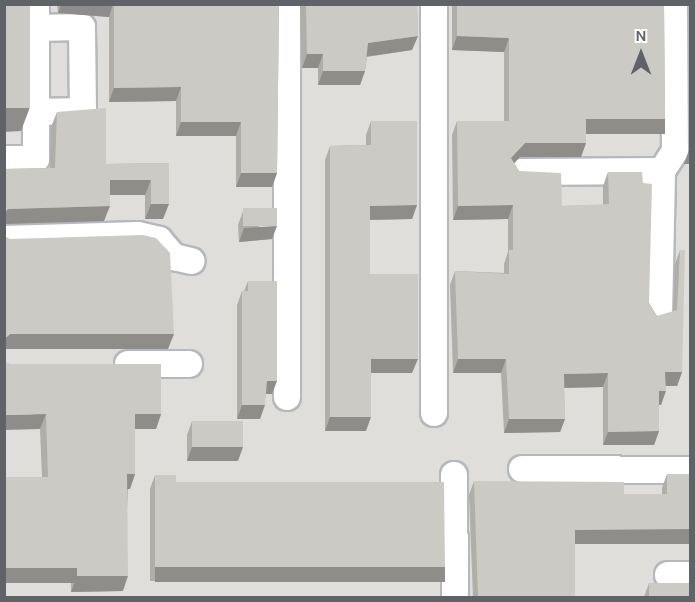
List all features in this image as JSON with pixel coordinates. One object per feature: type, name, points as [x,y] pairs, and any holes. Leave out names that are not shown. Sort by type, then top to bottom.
[{"type":"lane","points":[[287,4],[287,397]]},
{"type":"lane","points":[[434,4],[434,413]]},
{"type":"lane","points":[[659,317],[662,171],[675,151],[674,4]]},
{"type":"lane","points":[[4,159],[36,159],[36,112],[36,16],[81,27],[83,111],[36,112]]},
{"type":"lane","points":[[521,172],[662,171]]},
{"type":"lane","points":[[4,239],[138,235],[159,240],[174,257],[192,261]]},
{"type":"lane","points":[[97,364],[189,364]]},
{"type":"lane","points":[[522,469],[690,470]]},
{"type":"lane","points":[[454,474],[455,597]]},
{"type":"shaded area","points":[[5,5],[690,5],[690,597],[5,597]]},
{"type":"building","points":[[4,4],[30,4],[30,108],[4,108]]},
{"type":"building","points":[[114,4],[279,4],[277,173],[241,173],[241,122],[181,122],[181,87],[114,88]]},
{"type":"building","points":[[306,4],[417,4],[418,36],[368,43],[365,71],[323,71],[323,54],[307,54]]},
{"type":"building","points":[[457,4],[664,4],[665,119],[586,119],[586,143],[525,143],[511,158],[519,171],[561,173],[562,206],[609,204],[608,172],[642,172],[643,183],[652,184],[649,303],[657,316],[677,310],[680,250],[685,250],[682,372],[665,372],[666,391],[659,391],[659,431],[608,432],[608,373],[564,374],[565,419],[509,419],[506,359],[458,359],[455,271],[509,274],[509,250],[513,250],[513,205],[458,206],[457,121],[509,121],[509,38],[457,36]]},
{"type":"building","points":[[106,108],[106,164],[169,163],[169,204],[151,204],[151,180],[110,180],[110,206],[8,209],[4,213],[4,169],[55,168],[57,112]]},
{"type":"building","points":[[371,121],[417,121],[417,205],[370,206],[370,274],[418,274],[418,359],[371,359],[371,417],[330,417],[330,146],[371,145]]},
{"type":"building","points":[[243,208],[277,208],[277,226],[243,226]]},
{"type":"building","points":[[143,235],[156,238],[170,253],[174,334],[10,334],[4,339],[4,236],[10,239]]},
{"type":"building","points":[[248,281],[277,281],[277,381],[267,381],[265,405],[242,405],[242,291],[248,291]]},
{"type":"building","points":[[4,361],[10,364],[161,364],[161,414],[135,414],[135,474],[127,474],[128,576],[77,576],[77,568],[4,568],[4,477],[48,477],[46,414],[4,415]]},
{"type":"building","points":[[192,421],[243,421],[243,447],[192,447]]},
{"type":"building","points":[[667,474],[690,474],[690,529],[575,530],[575,597],[478,597],[474,481],[624,482],[624,494],[667,494]]},
{"type":"building","points":[[155,475],[176,475],[176,482],[444,482],[445,567],[155,567]]},
{"type":"building","points":[[649,583],[690,583],[690,597],[649,597]]}]
